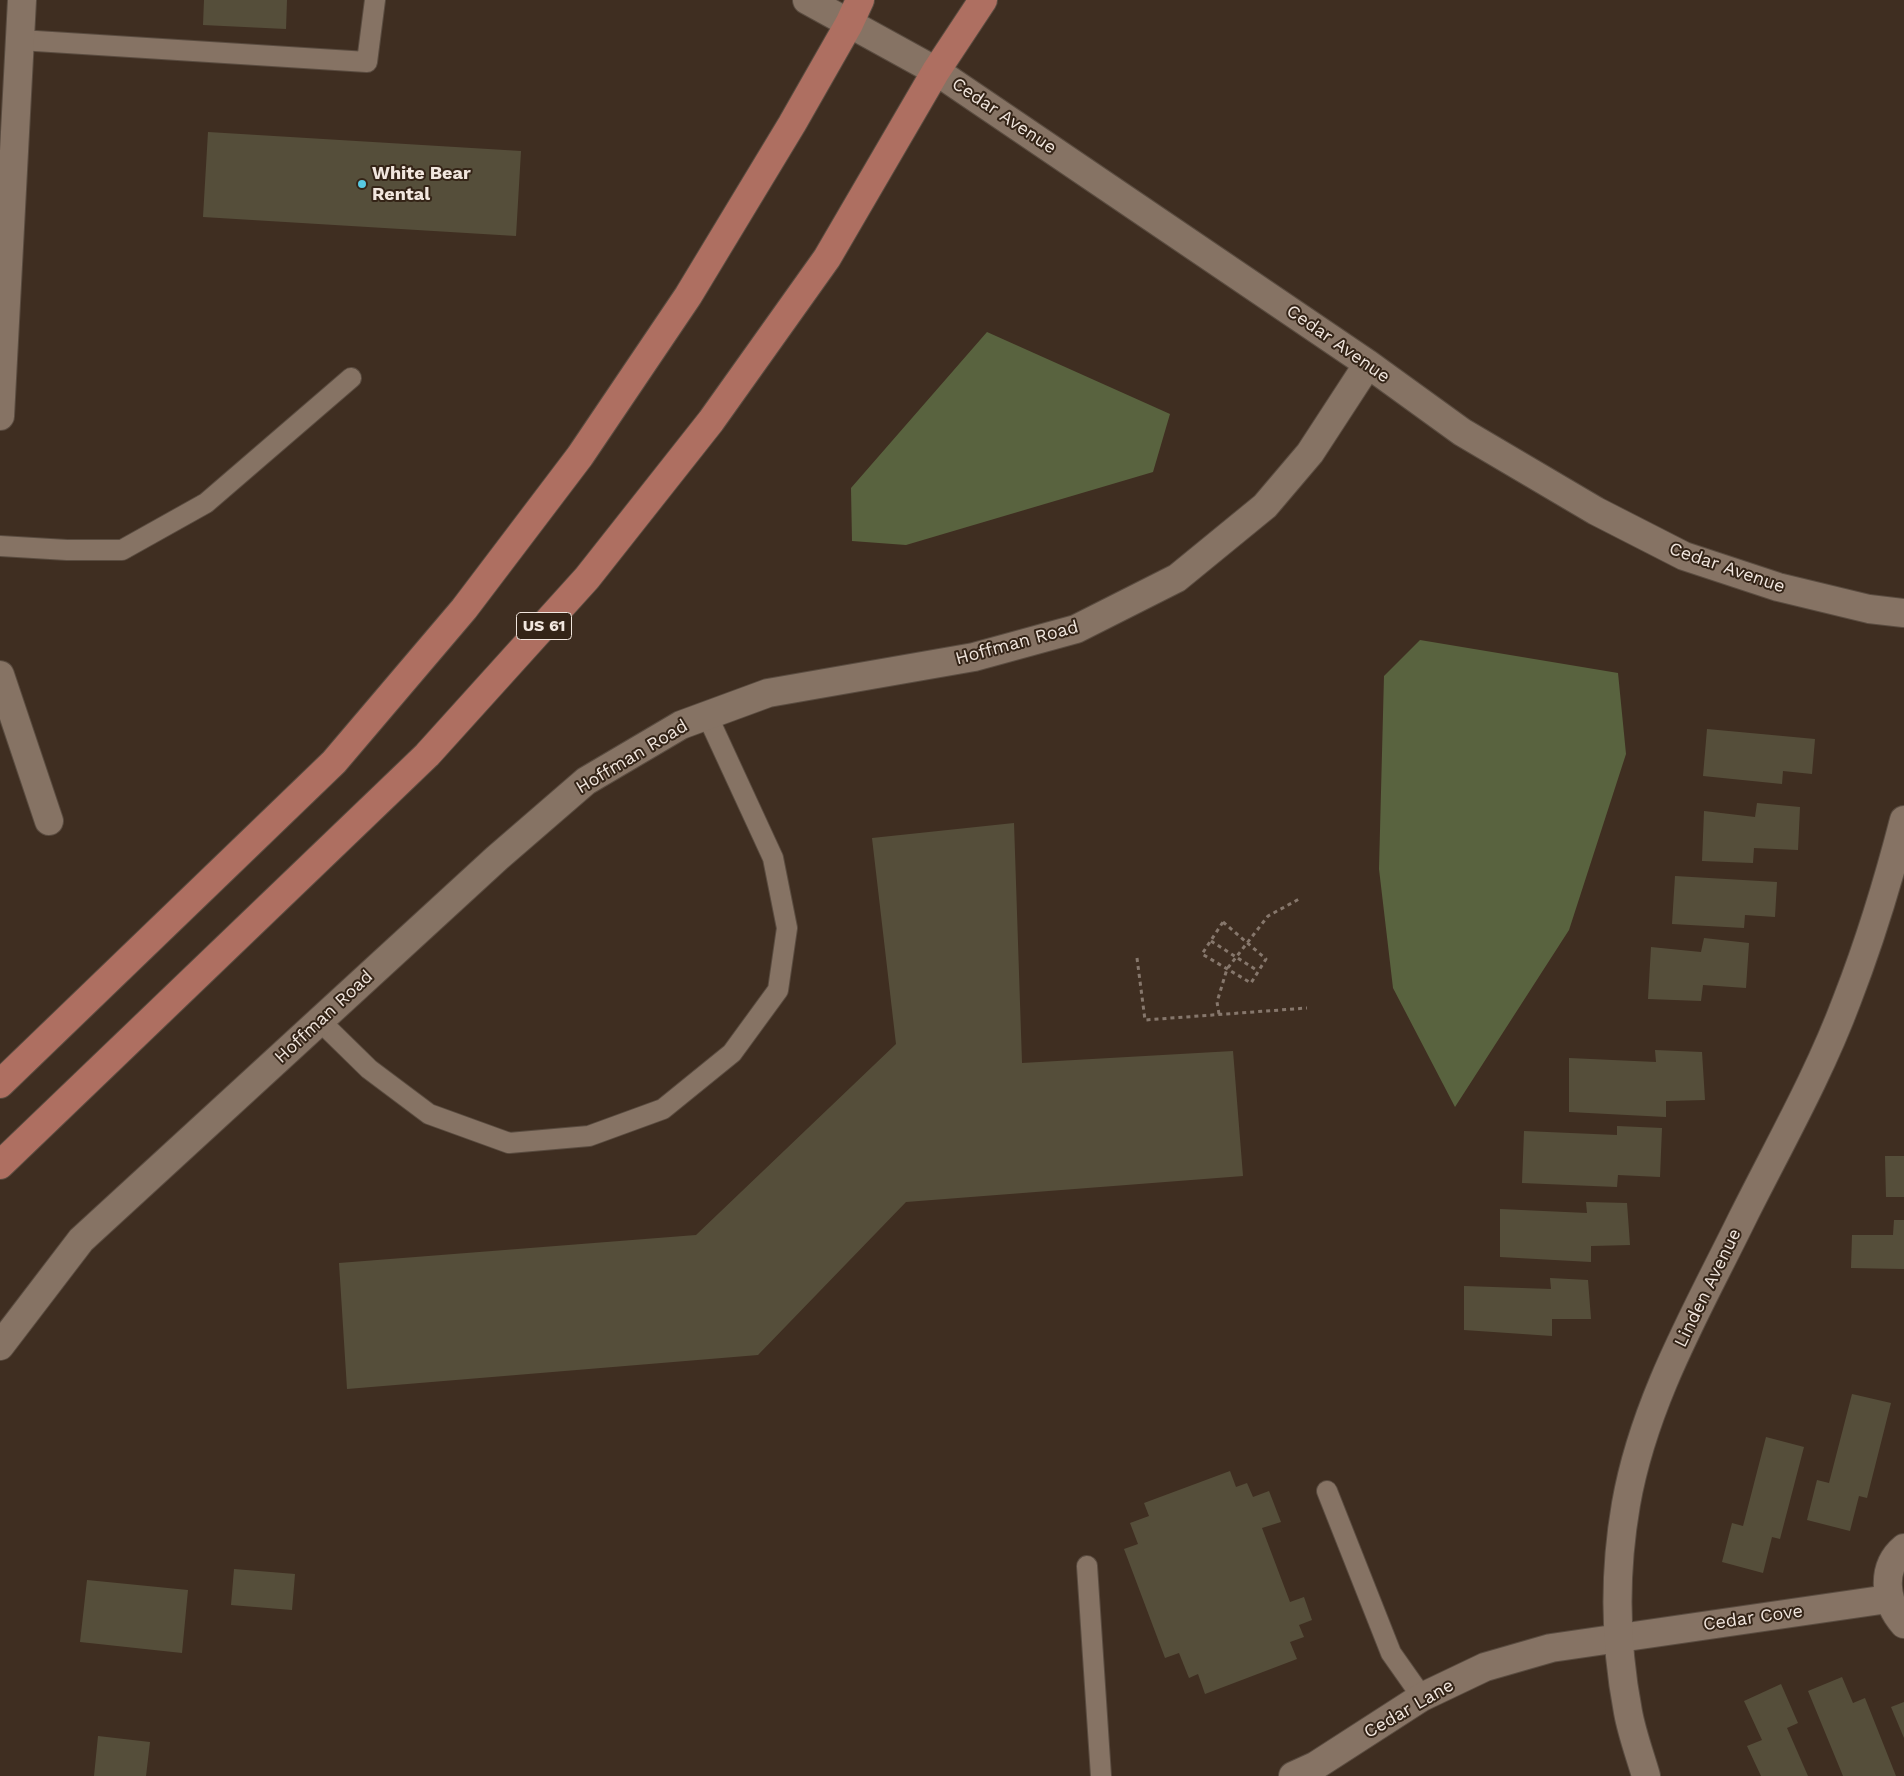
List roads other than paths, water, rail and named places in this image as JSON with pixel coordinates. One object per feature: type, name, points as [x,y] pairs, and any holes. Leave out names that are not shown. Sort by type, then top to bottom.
[{"type":"main road","name":"US 61","points":[[0,1165],[428,755],[587,578],[711,421],[827,258],[936,71],[983,0]]},
{"type":"main road","points":[[0,1084],[334,762],[464,609],[580,456],[688,296],[855,12]]},
{"type":"street","points":[[0,416],[22,0]]},
{"type":"street","name":"Cedar Avenue","points":[[807,0],[855,12],[936,71],[1368,364],[1462,432],[1596,511],[1684,556],[1778,587],[1869,609],[1904,613]]},
{"type":"street","name":"Hoffman Road","points":[[0,1346],[82,1240],[497,858],[586,781],[681,724],[768,693],[974,657],[1076,629],[1177,578],[1265,506],[1310,452],[1368,364]]},
{"type":"street","points":[[0,676],[49,821]]},
{"type":"street","name":"Linden Avenue","points":[[1646,1776],[1628,1713],[1618,1638],[1618,1577],[1626,1503],[1645,1427],[1674,1356],[1813,1076],[1847,1002],[1883,902],[1904,820]]},
{"type":"street","points":[[1904,1548],[1897,1554],[1889,1572],[1888,1599],[1895,1614],[1904,1624]]},
{"type":"street","name":"Cedar Cove","points":[[1618,1638],[1888,1599]]},
{"type":"street","name":"Cedar Lane","points":[[1293,1776],[1314,1766],[1422,1697],[1485,1667],[1551,1648],[1618,1638]]},
{"type":"lane","points":[[20,40],[367,62],[375,0]]},
{"type":"lane","points":[[0,546],[67,550],[122,550],[206,503],[351,378]]},
{"type":"lane","points":[[320,1021],[369,1069],[429,1114],[509,1143],[589,1136],[663,1109],[732,1053],[778,990],[787,928],[773,858],[707,715]]},
{"type":"lane","points":[[1327,1492],[1391,1654],[1422,1697]]},
{"type":"lane","points":[[1087,1566],[1101,1776]]},
{"type":"place","name":"White Bear Rental","points":[[362,184]]}]
